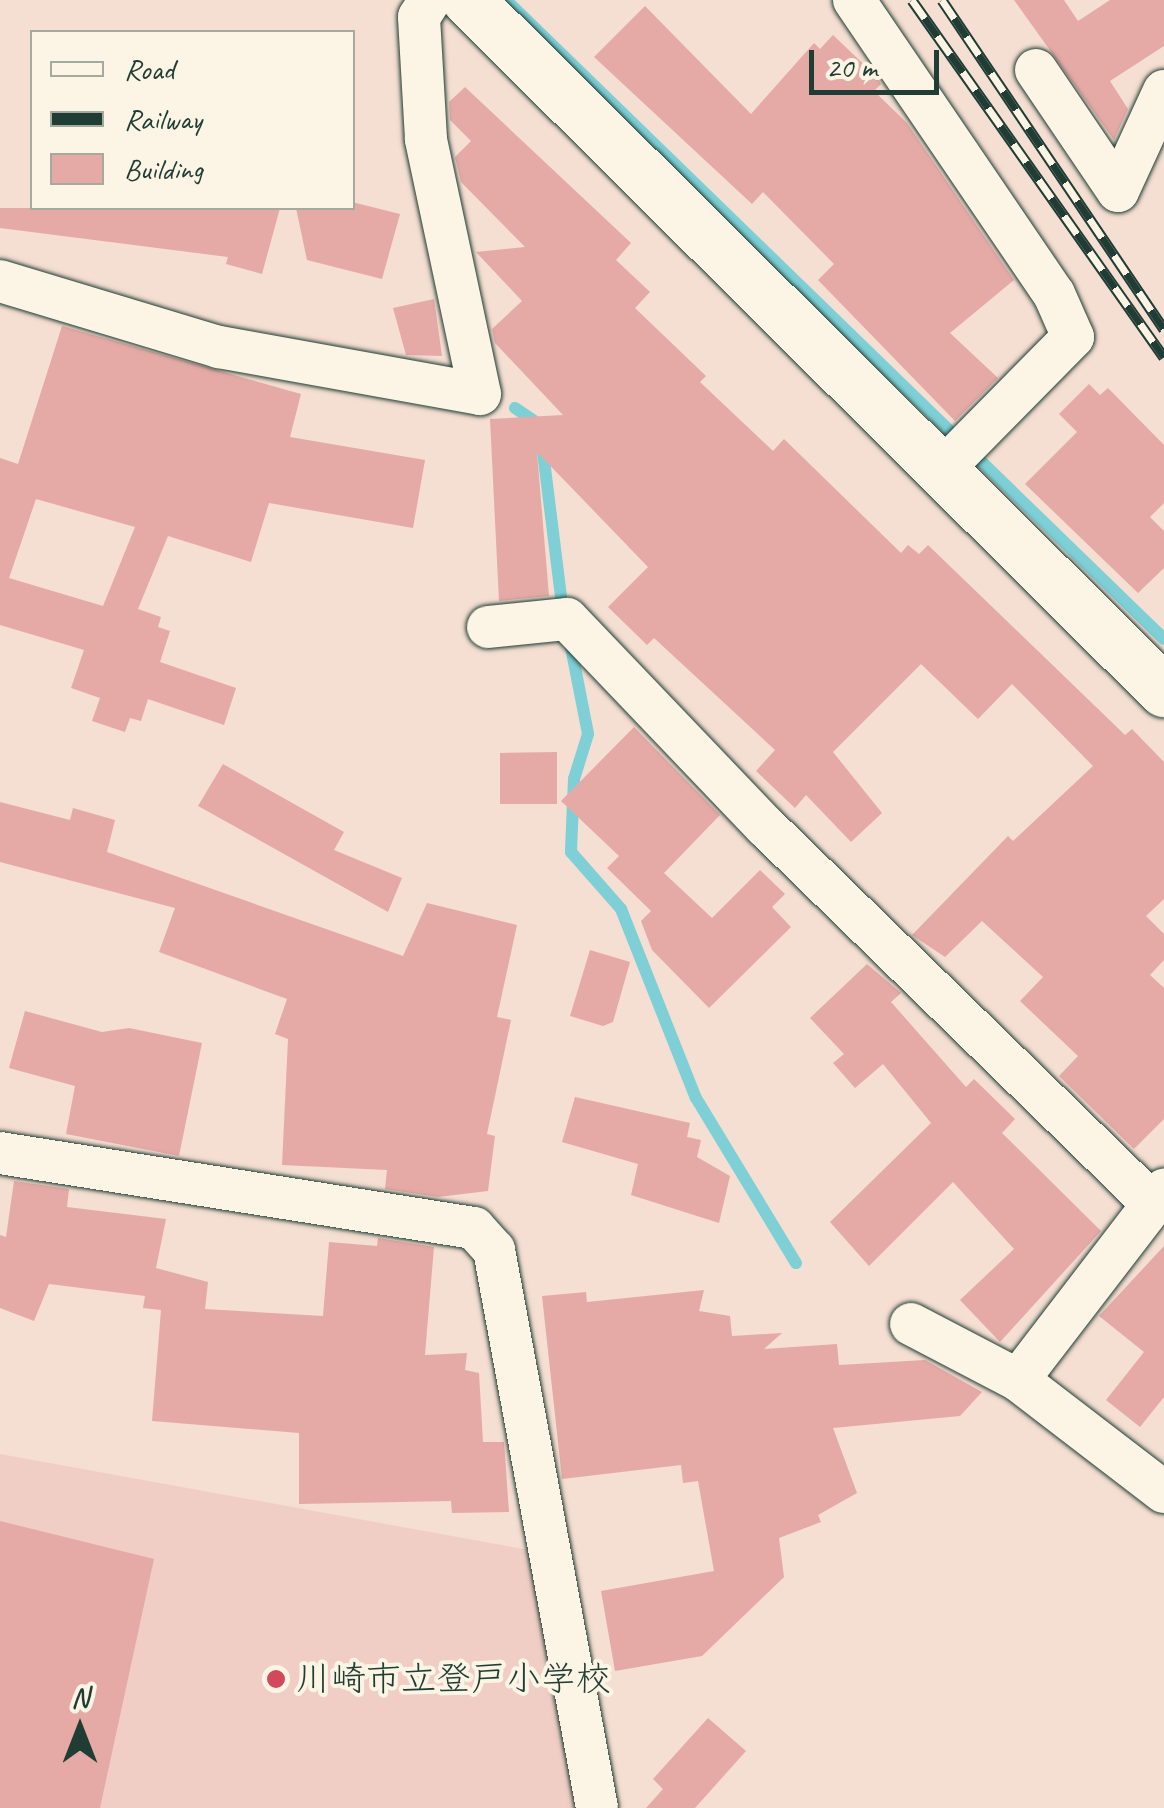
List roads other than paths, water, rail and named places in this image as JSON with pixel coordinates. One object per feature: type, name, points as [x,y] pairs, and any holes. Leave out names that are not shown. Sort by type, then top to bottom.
[{"type":"street","points":[[0,281],[218,347],[480,394],[426,139],[419,18],[430,0]]},
{"type":"street","points":[[468,0],[1164,691]]},
{"type":"street","points":[[854,0],[1054,294],[1073,336],[943,469]]},
{"type":"street","points":[[1036,70],[1118,191],[1164,91]]},
{"type":"street","points":[[488,627],[555,620],[765,826],[1158,1197],[1018,1380]]},
{"type":"street","points":[[0,1153],[474,1228],[494,1250],[597,1808]]},
{"type":"street","points":[[912,1324],[1018,1380],[1164,1492]]},
{"type":"waterway","points":[[506,0],[1164,639]]},
{"type":"waterway","points":[[515,408],[539,424]]},
{"type":"waterway","points":[[542,444],[563,613]]},
{"type":"waterway","points":[[570,642],[588,734],[574,779],[571,852],[621,909],[696,1098],[796,1263]]},
{"type":"railway","points":[[912,0],[1164,357]]},
{"type":"railway","points":[[942,0],[1164,329]]},
{"type":"place","name":"川崎市立登戸小学校","points":[[276,1679]]}]
